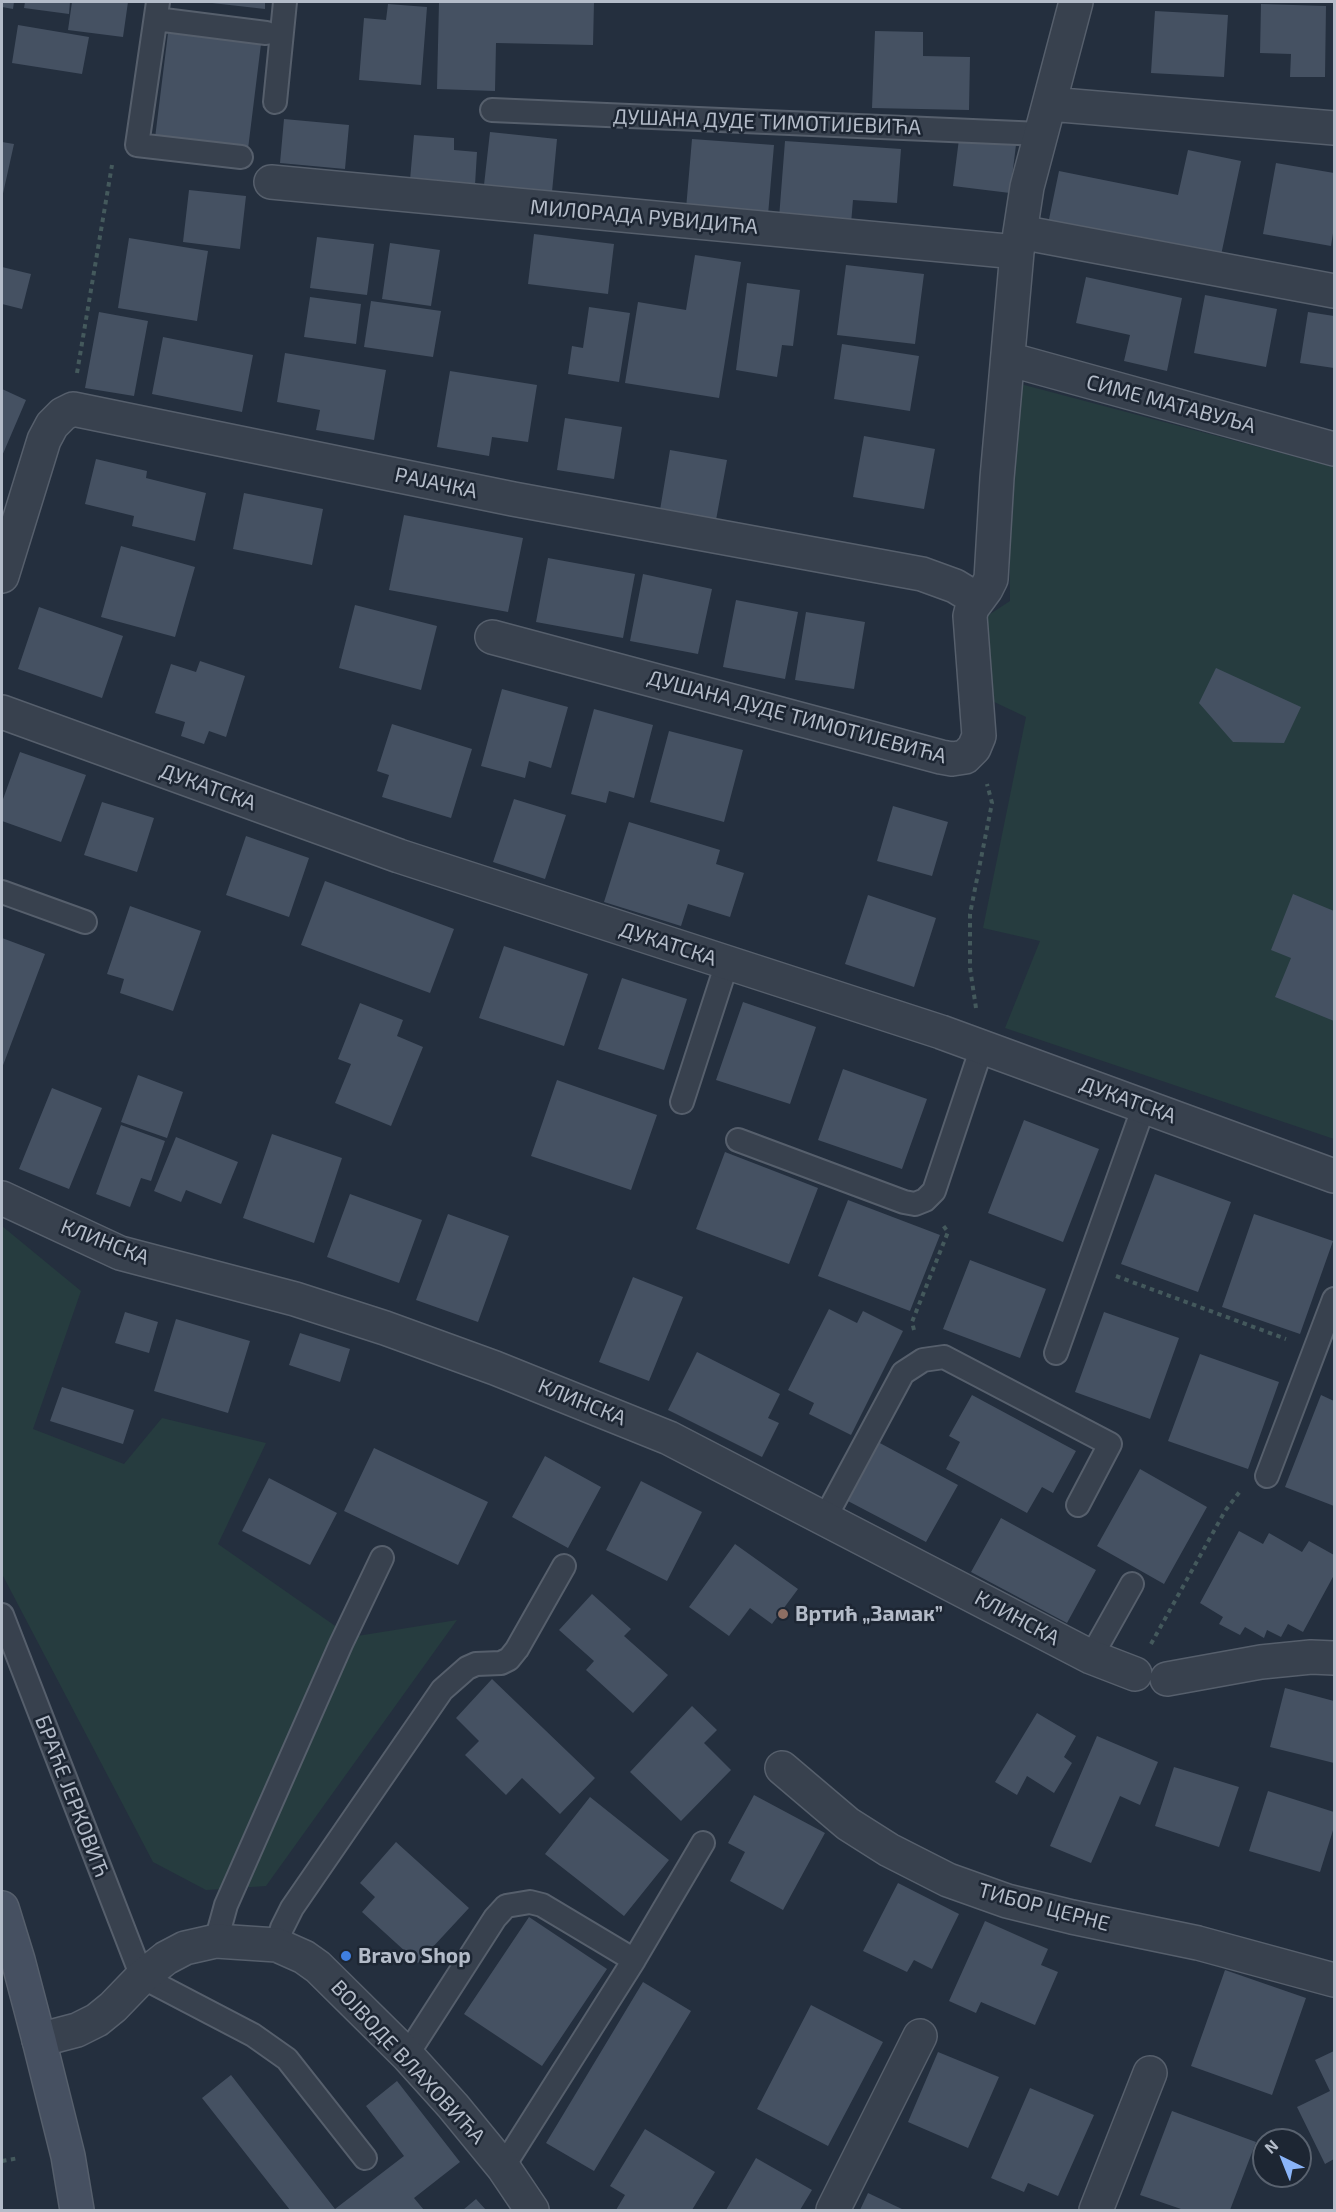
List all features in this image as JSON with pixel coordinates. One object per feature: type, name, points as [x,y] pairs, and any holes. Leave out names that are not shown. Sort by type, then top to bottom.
[{"type":"main road","points":[[2,1908],[18,1960],[68,2156],[77,2211]]},
{"type":"street","name":"ДУШАНА ДУДЕ ТИМОТИЈЕВИЋА","points":[[492,636],[941,757],[952,759],[965,757],[974,748],[979,736],[970,616],[991,579],[992,536],[1018,242],[1027,187],[1076,2]]},
{"type":"street","name":"ДУШАНА ДУДЕ ТИМОТИЈЕВИЋА","points":[[1045,119],[1335,128]]},
{"type":"street","name":"МИЛОРАДА РУВИДИЋА","points":[[271,182],[1018,242]]},
{"type":"street","points":[[1018,242],[1335,291]]},
{"type":"street","name":"СИМЕ МАТАВУЉА","points":[[1008,359],[1335,449]]},
{"type":"street","points":[[2,576],[44,440],[52,425],[63,414],[73,409]]},
{"type":"street","name":"РАЈАЧКА","points":[[73,409],[513,499],[922,574],[955,586],[978,600]]},
{"type":"street","name":"ДУКАТСКА","points":[[2,712],[399,856],[875,1010],[982,1047],[1335,1176]]},
{"type":"street","name":"КЛИНСКА","points":[[2,1198],[120,1252],[295,1299],[385,1328],[495,1368],[669,1438],[1091,1657],[1135,1674]]},
{"type":"street","points":[[1167,1679],[1261,1662],[1311,1657],[1335,1658]]},
{"type":"street","name":"ТИБОР ЦЕРНЕ","points":[[782,1768],[848,1824],[890,1850],[948,1880],[1007,1901],[1071,1917],[1198,1943],[1335,1980]]},
{"type":"street","name":"ВОЈВОДЕ ВЛАХОВИЋА","points":[[39,2040],[77,2030],[97,2020],[142,1977],[166,1958],[185,1948],[216,1941],[277,1945],[304,1957],[318,1967],[407,2055],[503,2167],[532,2211]]},
{"type":"street","points":[[833,2211],[920,2036]]},
{"type":"street","points":[[1096,2211],[1150,2073]]},
{"type":"lane","points":[[275,102],[285,2]]},
{"type":"lane","points":[[241,157],[137,145],[157,10],[266,33]]},
{"type":"lane","name":"ДУШАНА ДУДЕ ТИМОТИЈЕВИЋА","points":[[492,110],[1045,119]]},
{"type":"lane","points":[[2,892],[85,922]]},
{"type":"lane","points":[[682,1102],[727,963]]},
{"type":"lane","points":[[738,1140],[904,1202],[915,1204],[925,1200],[934,1191],[982,1047]]},
{"type":"lane","points":[[1056,1353],[1144,1106]]},
{"type":"lane","points":[[1267,1476],[1335,1299]]},
{"type":"lane","points":[[825,1518],[903,1372],[923,1360],[944,1357],[1110,1444],[1078,1505]]},
{"type":"lane","points":[[216,1941],[226,1905],[381,1558]]},
{"type":"lane","points":[[277,1945],[292,1908],[442,1690],[467,1668],[476,1664],[501,1663],[509,1659],[564,1566]]},
{"type":"lane","points":[[1091,1657],[1132,1584]]},
{"type":"lane","name":"БРАЋЕ ЈЕРКОВИЋ","points":[[2,1616],[142,1977]]},
{"type":"lane","points":[[503,2167],[634,1960],[704,1843]]},
{"type":"lane","points":[[407,2055],[495,1918],[506,1906],[530,1902],[542,1905],[634,1960]]},
{"type":"lane","points":[[142,1977],[253,2035],[287,2059],[365,2158]]},
{"type":"path","points":[[73,409],[73,395],[114,153]]},
{"type":"path","points":[[965,757],[985,774],[992,803],[970,914],[970,968],[982,1047]]},
{"type":"path","points":[[923,1360],[912,1322],[948,1232],[925,1200]]},
{"type":"path","points":[[1087,1265],[1316,1350]]},
{"type":"path","points":[[1135,1674],[1225,1511],[1246,1483],[1267,1476]]},
{"type":"path","points":[[2,2161],[19,2158]]},
{"type":"green space","points":[[1013,382],[1334,467],[1334,1139],[1005,1028],[1040,941],[983,928],[1026,717],[990,700],[984,618],[1010,601],[1009,481]]},
{"type":"green space","points":[[2,1226],[81,1291],[33,1429],[124,1464],[162,1418],[266,1443],[218,1544],[351,1637],[457,1620],[266,1886],[206,1890],[153,1862],[2,1574]]},
{"type":"building","points":[[2,2],[14,2],[13,9],[2,7]]},
{"type":"building","points":[[25,2],[70,2],[69,14],[24,8]]},
{"type":"building","points":[[72,2],[128,2],[123,37],[68,30]]},
{"type":"building","points":[[265,2],[265,9],[212,3]]},
{"type":"building","points":[[439,2],[594,2],[593,45],[496,43],[495,91],[437,89]]},
{"type":"building","points":[[388,4],[427,7],[421,85],[359,80],[364,18],[386,20]]},
{"type":"building","points":[[1261,4],[1326,6],[1325,77],[1290,77],[1291,54],[1260,53]]},
{"type":"building","points":[[1155,11],[1228,15],[1224,77],[1151,73]]},
{"type":"building","points":[[18,25],[89,37],[82,74],[12,63]]},
{"type":"building","points":[[875,31],[923,32],[923,56],[970,57],[969,110],[872,108]]},
{"type":"building","points":[[168,33],[261,44],[248,149],[155,138]]},
{"type":"building","points":[[284,119],[349,125],[345,169],[280,163]]},
{"type":"building","points":[[490,132],[557,139],[552,192],[484,185]]},
{"type":"building","points":[[414,135],[454,138],[454,150],[477,152],[475,185],[410,180]]},
{"type":"building","points":[[692,139],[774,145],[768,215],[686,209]]},
{"type":"building","points":[[959,139],[1016,145],[1010,193],[953,186]]},
{"type":"building","points":[[785,141],[901,149],[897,203],[853,200],[851,224],[779,218]]},
{"type":"building","points":[[2,142],[14,144],[2,198]]},
{"type":"building","points":[[1188,150],[1241,161],[1220,260],[1048,224],[1059,171],[1178,195]]},
{"type":"building","points":[[1276,163],[1334,173],[1334,227],[1331,246],[1263,234]]},
{"type":"building","points":[[189,190],[246,196],[240,249],[183,242]]},
{"type":"building","points":[[534,234],[614,244],[608,294],[528,284]]},
{"type":"building","points":[[317,237],[374,244],[367,295],[310,288]]},
{"type":"building","points":[[129,238],[208,251],[197,321],[118,308]]},
{"type":"building","points":[[390,243],[440,250],[431,306],[382,299]]},
{"type":"building","points":[[695,255],[741,262],[719,398],[625,383],[638,302],[686,310]]},
{"type":"building","points":[[846,265],[924,274],[915,344],[837,335]]},
{"type":"building","points":[[2,267],[31,274],[22,309],[2,304]]},
{"type":"building","points":[[1086,277],[1182,298],[1167,371],[1124,361],[1130,335],[1076,323]]},
{"type":"building","points":[[747,283],[800,290],[793,346],[782,345],[777,377],[736,370]]},
{"type":"building","points":[[1205,295],[1277,309],[1266,367],[1194,353]]},
{"type":"building","points":[[310,297],[361,304],[356,344],[304,337]]},
{"type":"building","points":[[371,301],[441,311],[433,357],[364,347]]},
{"type":"building","points":[[589,307],[630,313],[619,382],[568,374],[572,346],[583,348]]},
{"type":"building","points":[[99,312],[148,321],[134,396],[85,388]]},
{"type":"building","points":[[1308,312],[1334,316],[1334,368],[1300,363]]},
{"type":"building","points":[[163,337],[253,355],[242,412],[152,394]]},
{"type":"building","points":[[842,344],[919,356],[910,411],[834,399]]},
{"type":"building","points":[[285,353],[386,370],[374,440],[316,430],[320,410],[277,402]]},
{"type":"building","points":[[450,371],[537,385],[528,442],[492,437],[489,456],[437,447]]},
{"type":"building","points":[[2,389],[26,400],[2,456]]},
{"type":"building","points":[[565,418],[622,427],[614,479],[557,470]]},
{"type":"building","points":[[864,436],[935,449],[924,509],[853,497]]},
{"type":"building","points":[[670,450],[727,460],[716,520],[660,510]]},
{"type":"building","points":[[96,459],[147,471],[146,478],[206,493],[195,541],[132,526],[134,516],[85,504]]},
{"type":"building","points":[[244,493],[323,509],[312,565],[233,549]]},
{"type":"building","points":[[404,515],[523,538],[508,612],[389,590]]},
{"type":"building","points":[[121,546],[195,567],[175,637],[101,617]]},
{"type":"building","points":[[548,558],[635,574],[623,638],[536,622]]},
{"type":"building","points":[[643,574],[712,589],[698,654],[630,641]]},
{"type":"building","points":[[736,600],[798,612],[785,679],[723,667]]},
{"type":"building","points":[[355,605],[437,626],[421,690],[339,668]]},
{"type":"building","points":[[39,607],[123,636],[102,698],[18,669]]},
{"type":"building","points":[[806,612],[865,622],[854,689],[795,680]]},
{"type":"building","points":[[200,661],[245,676],[226,737],[209,731],[204,744],[181,736],[185,722],[155,713],[171,664],[196,672]]},
{"type":"building","points":[[1216,668],[1301,707],[1284,743],[1233,742],[1199,703]]},
{"type":"building","points":[[502,689],[568,707],[551,768],[529,761],[525,778],[481,766]]},
{"type":"building","points":[[594,709],[653,725],[634,798],[609,791],[606,803],[571,794]]},
{"type":"building","points":[[392,724],[472,749],[451,818],[382,797],[389,775],[377,771]]},
{"type":"building","points":[[669,731],[743,750],[724,822],[650,802]]},
{"type":"building","points":[[20,752],[86,775],[61,842],[2,821],[2,802]]},
{"type":"building","points":[[514,799],[566,815],[545,879],[493,862]]},
{"type":"building","points":[[102,802],[154,818],[137,872],[84,855]]},
{"type":"building","points":[[893,806],[948,822],[932,876],[877,861]]},
{"type":"building","points":[[629,822],[720,850],[716,864],[744,873],[730,917],[688,904],[681,926],[604,902]]},
{"type":"building","points":[[246,836],[309,858],[289,917],[226,895]]},
{"type":"building","points":[[325,881],[454,929],[430,993],[301,945]]},
{"type":"building","points":[[1293,894],[1334,911],[1334,1021],[1275,997],[1291,958],[1271,950]]},
{"type":"building","points":[[868,895],[936,918],[914,987],[845,964]]},
{"type":"building","points":[[130,906],[201,931],[173,1011],[120,993],[124,979],[107,974]]},
{"type":"building","points":[[2,938],[45,954],[2,1068]]},
{"type":"building","points":[[504,946],[588,974],[564,1046],[479,1018]]},
{"type":"building","points":[[622,978],[687,999],[664,1070],[598,1049]]},
{"type":"building","points":[[743,1002],[816,1027],[790,1104],[716,1080]]},
{"type":"building","points":[[360,1003],[403,1020],[397,1036],[423,1047],[391,1126],[335,1103],[351,1064],[338,1059]]},
{"type":"building","points":[[843,1069],[927,1099],[902,1169],[818,1140]]},
{"type":"building","points":[[138,1075],[183,1092],[167,1138],[121,1122]]},
{"type":"building","points":[[557,1080],[657,1115],[631,1190],[531,1156]]},
{"type":"building","points":[[52,1088],[102,1108],[69,1189],[19,1169]]},
{"type":"building","points":[[1024,1120],[1099,1149],[1063,1242],[988,1213]]},
{"type":"building","points":[[121,1125],[165,1141],[151,1181],[141,1178],[130,1207],[96,1194]]},
{"type":"building","points":[[272,1134],[342,1158],[314,1243],[243,1218]]},
{"type":"building","points":[[176,1137],[238,1162],[221,1204],[186,1190],[181,1202],[154,1191]]},
{"type":"building","points":[[725,1152],[818,1188],[789,1264],[696,1229]]},
{"type":"building","points":[[1155,1174],[1231,1202],[1198,1292],[1121,1264]]},
{"type":"building","points":[[350,1194],[422,1220],[399,1283],[327,1257]]},
{"type":"building","points":[[848,1200],[940,1235],[910,1311],[818,1276]]},
{"type":"building","points":[[448,1214],[509,1236],[478,1322],[416,1300]]},
{"type":"building","points":[[1254,1214],[1333,1241],[1300,1334],[1222,1307]]},
{"type":"building","points":[[970,1260],[1046,1289],[1020,1358],[943,1329]]},
{"type":"building","points":[[633,1277],[683,1297],[649,1381],[599,1362]]},
{"type":"building","points":[[829,1309],[857,1323],[863,1311],[903,1331],[851,1435],[809,1414],[814,1403],[788,1390]]},
{"type":"building","points":[[125,1312],[158,1322],[149,1353],[115,1343]]},
{"type":"building","points":[[1104,1312],[1179,1338],[1150,1419],[1075,1392]]},
{"type":"building","points":[[176,1319],[250,1341],[228,1413],[154,1391]]},
{"type":"building","points":[[300,1333],[350,1349],[340,1382],[289,1365]]},
{"type":"building","points":[[697,1352],[780,1394],[768,1418],[779,1423],[762,1457],[668,1410]]},
{"type":"building","points":[[1200,1354],[1279,1382],[1248,1469],[1168,1441]]},
{"type":"building","points":[[62,1387],[134,1410],[123,1444],[50,1421]]},
{"type":"building","points":[[972,1395],[1076,1451],[1053,1493],[1042,1487],[1027,1513],[946,1469],[960,1442],[949,1436]]},
{"type":"building","points":[[1321,1395],[1334,1401],[1334,1506],[1285,1487]]},
{"type":"building","points":[[878,1442],[958,1485],[926,1542],[846,1500]]},
{"type":"building","points":[[374,1448],[488,1502],[458,1565],[344,1511]]},
{"type":"building","points":[[545,1456],[601,1487],[568,1548],[512,1517]]},
{"type":"building","points":[[1140,1469],[1207,1507],[1164,1584],[1097,1546]]},
{"type":"building","points":[[269,1478],[337,1513],[310,1565],[242,1531]]},
{"type":"building","points":[[641,1481],[702,1512],[667,1581],[606,1550]]},
{"type":"building","points":[[1001,1518],[1096,1570],[1067,1623],[971,1572]]},
{"type":"building","points":[[1239,1531],[1263,1544],[1269,1533],[1302,1552],[1309,1541],[1334,1555],[1334,1575],[1303,1632],[1288,1624],[1281,1637],[1267,1630],[1264,1638],[1245,1627],[1240,1635],[1219,1624],[1223,1617],[1200,1603]]},
{"type":"building","points":[[735,1544],[798,1589],[772,1624],[750,1608],[729,1636],[689,1607]]},
{"type":"building","points":[[592,1594],[631,1629],[624,1636],[668,1675],[633,1713],[586,1670],[594,1661],[559,1630]]},
{"type":"building","points":[[492,1679],[595,1778],[560,1814],[522,1778],[506,1795],[465,1755],[479,1741],[456,1718]]},
{"type":"building","points":[[1285,1688],[1334,1701],[1334,1763],[1270,1747]]},
{"type":"building","points":[[692,1706],[717,1730],[704,1743],[731,1770],[681,1821],[630,1772]]},
{"type":"building","points":[[1037,1713],[1076,1736],[1064,1757],[1072,1763],[1054,1793],[1027,1776],[1017,1795],[995,1782]]},
{"type":"building","points":[[1097,1736],[1158,1762],[1140,1805],[1120,1796],[1091,1863],[1050,1846]]},
{"type":"building","points":[[1174,1767],[1239,1787],[1219,1847],[1155,1826]]},
{"type":"building","points":[[1268,1791],[1334,1812],[1334,1827],[1320,1872],[1249,1851]]},
{"type":"building","points":[[754,1795],[825,1833],[783,1910],[730,1881],[745,1852],[728,1843]]},
{"type":"building","points":[[590,1797],[669,1860],[624,1916],[545,1854]]},
{"type":"building","points":[[396,1842],[469,1908],[418,1963],[362,1912],[375,1897],[360,1883]]},
{"type":"building","points":[[898,1883],[959,1914],[932,1969],[914,1960],[907,1972],[863,1951]]},
{"type":"building","points":[[529,1917],[607,1969],[542,2066],[464,2014]]},
{"type":"building","points":[[985,1921],[1048,1949],[1041,1965],[1058,1972],[1035,2025],[981,2002],[976,2013],[949,2001]]},
{"type":"building","points":[[1225,1970],[1306,1998],[1272,2095],[1191,2066]]},
{"type":"building","points":[[643,1982],[691,2011],[594,2171],[546,2143]]},
{"type":"building","points":[[811,2005],[883,2042],[828,2146],[757,2109]]},
{"type":"building","points":[[1334,2051],[1334,2159],[1325,2164],[1312,2138],[1312,2128],[1307,2128],[1297,2107],[1330,2091],[1315,2060]]},
{"type":"building","points":[[938,2052],[999,2077],[968,2148],[908,2122]]},
{"type":"building","points":[[231,2075],[335,2209],[404,2156],[366,2106],[397,2081],[460,2162],[414,2198],[424,2210],[290,2210],[202,2098]]},
{"type":"building","points":[[1030,2088],[1094,2115],[1058,2196],[1028,2183],[1024,2192],[991,2178]]},
{"type":"building","points":[[1172,2111],[1252,2141],[1252,2152],[1230,2210],[1184,2210],[1140,2195]]},
{"type":"building","points":[[645,2129],[715,2172],[692,2210],[616,2210],[625,2195],[610,2186]]},
{"type":"building","points":[[756,2158],[812,2190],[800,2210],[726,2210]]},
{"type":"building","points":[[868,2193],[904,2210],[860,2210]]},
{"type":"building","points":[[476,2199],[486,2210],[463,2210]]},
{"type":"place","name":"Вртић „Замак”","points":[[783,1614]]},
{"type":"place","name":"Bravo Shop","points":[[346,1956]]}]
